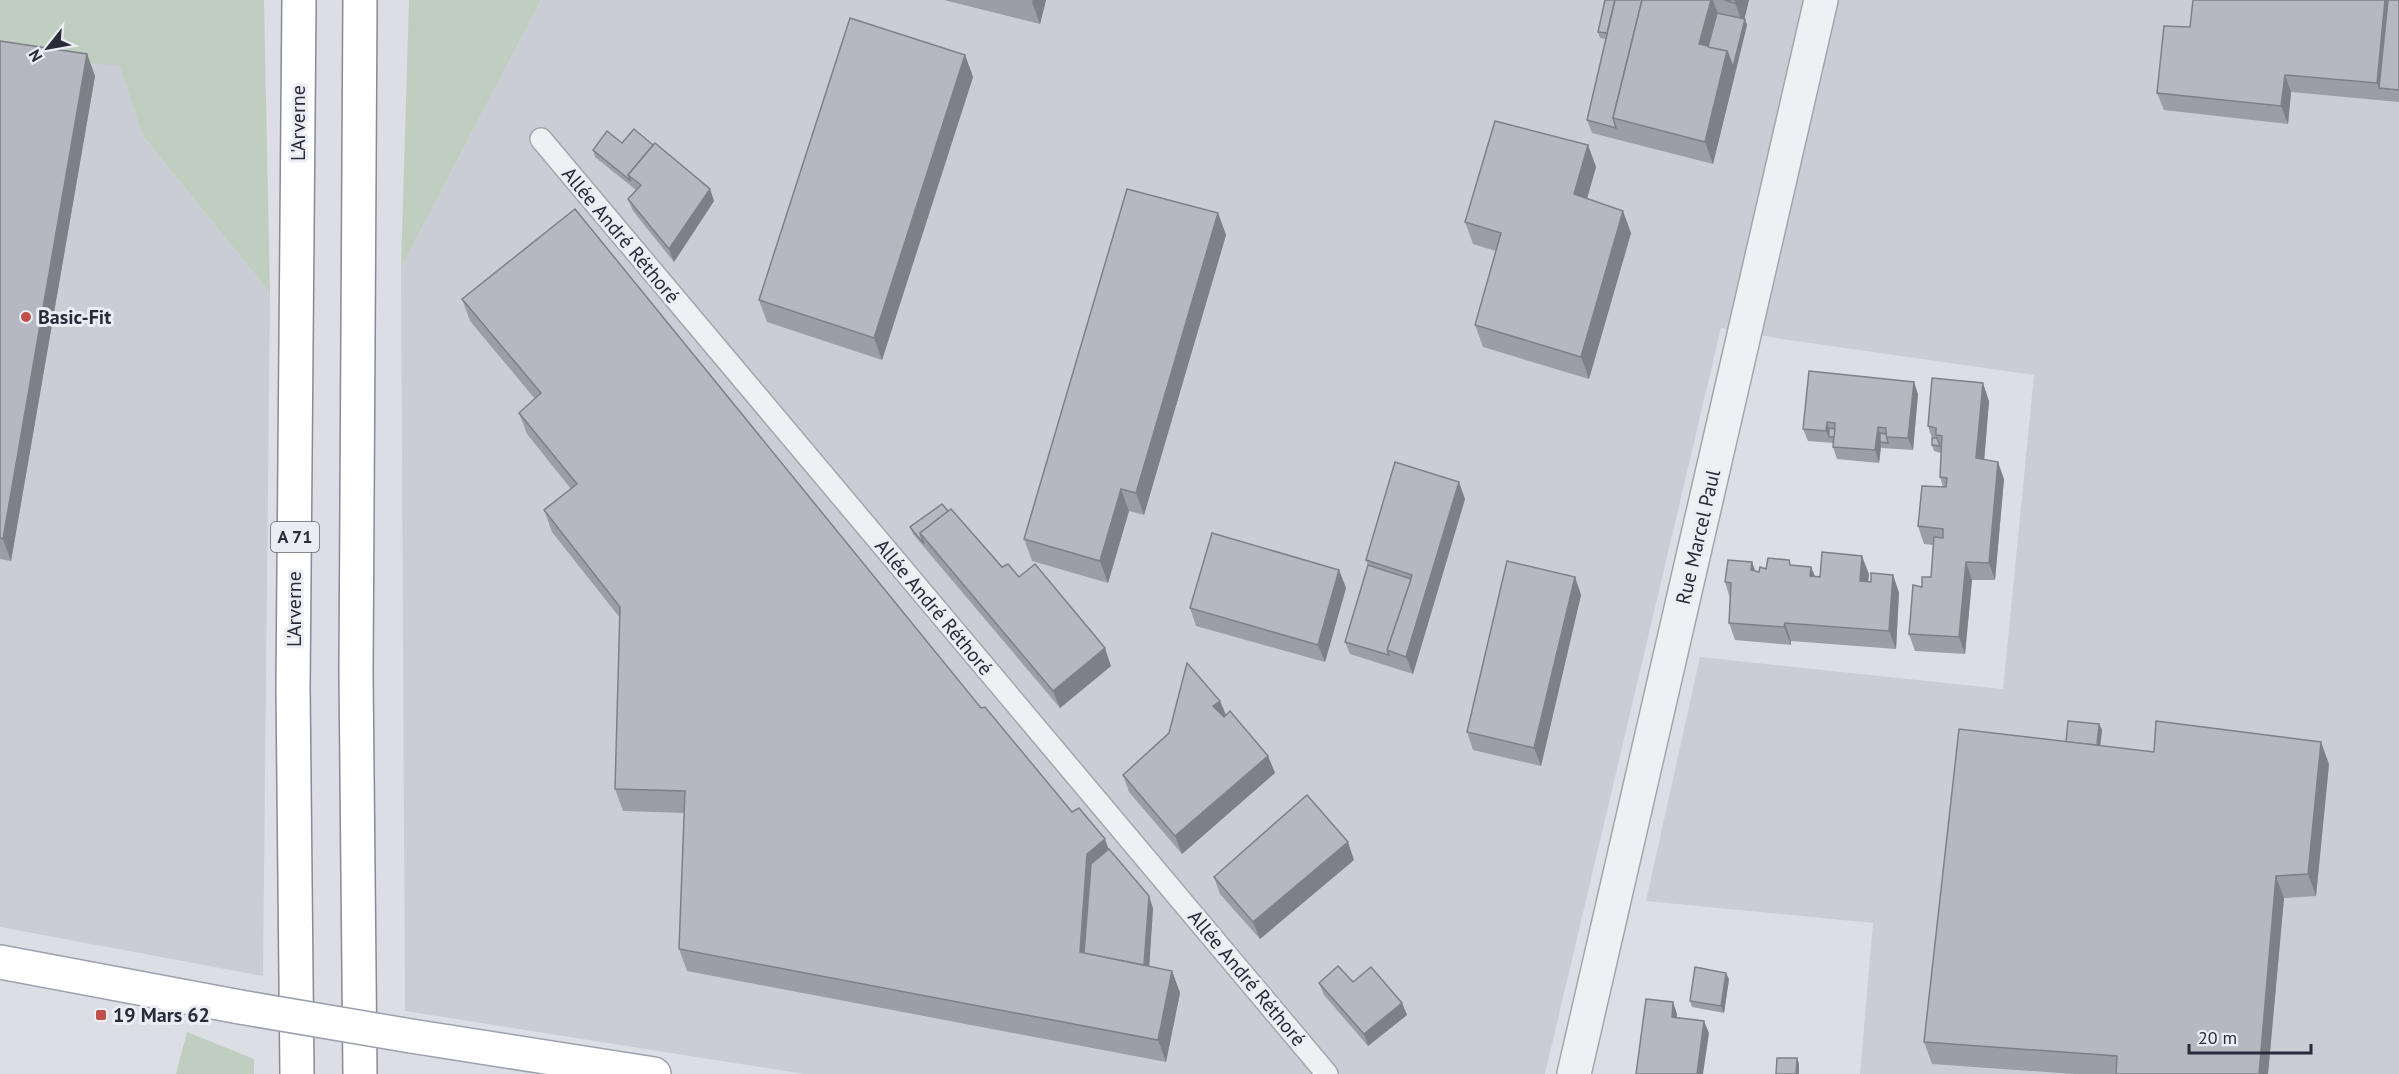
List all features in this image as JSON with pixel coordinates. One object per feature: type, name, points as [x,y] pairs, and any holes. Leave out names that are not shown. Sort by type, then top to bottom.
[{"type":"main road","name":"L'Arverne","points":[[297,1074],[293,687],[300,0]]},
{"type":"main road","points":[[360,0],[356,672],[360,1074]]},
{"type":"main road","points":[[0,962],[240,1007],[654,1074]]},
{"type":"street","name":"Rue Marcel Paul","points":[[1574,1074],[1821,0]]},
{"type":"lane","name":"Allée André Réthoré","points":[[541,140],[1327,1074]]},
{"type":"shaded area","points":[[0,0],[124,0],[143,136],[270,293],[263,976],[0,927]]},
{"type":"shaded area","points":[[541,0],[2399,0],[2399,1074],[1860,1074],[1873,923],[1646,901],[1700,657],[2003,689],[2034,375],[1782,339],[1721,328],[1545,1074],[804,1074],[405,1011],[401,268]]},
{"type":"green space","points":[[0,0],[264,0],[270,293],[143,136],[120,66],[0,54]]},
{"type":"green space","points":[[409,0],[541,0],[401,268]]},
{"type":"green space","points":[[187,1032],[254,1059],[254,1074],[176,1074]]},
{"type":"building","points":[[1605,0],[1615,0],[1607,33],[1598,32]]},
{"type":"building","points":[[1615,0],[1642,0],[1613,118],[1616,128],[1587,120]]},
{"type":"building","points":[[1642,0],[1711,0],[1699,44],[1727,51],[1705,142],[1613,118]]},
{"type":"building","points":[[2193,0],[2385,0],[2377,83],[2285,75],[2281,106],[2157,93],[2164,26],[2190,27]]},
{"type":"building","points":[[2388,0],[2399,0],[2399,90],[2379,88]]},
{"type":"building","points":[[1717,13],[1745,19],[1733,67],[1727,51],[1708,47]]},
{"type":"building","points":[[850,18],[965,55],[874,338],[759,300]]},
{"type":"building","name":"Basic-Fit","points":[[0,41],[87,54],[3,539],[0,538]]},
{"type":"building","points":[[1495,121],[1588,145],[1574,194],[1623,211],[1581,357],[1475,325],[1501,233],[1465,222]]},
{"type":"building","points":[[634,129],[653,145],[628,175],[631,181],[593,150],[607,131],[622,143]]},
{"type":"building","points":[[655,143],[710,189],[669,249],[628,199],[641,185],[628,175]]},
{"type":"building","points":[[1127,189],[1218,213],[1136,493],[1121,489],[1100,561],[1024,539]]},
{"type":"building","points":[[575,209],[981,708],[985,707],[1072,812],[1079,808],[1105,839],[1087,854],[1080,952],[1172,971],[1158,1040],[679,949],[685,791],[615,789],[620,607],[544,510],[577,484],[519,413],[541,393],[462,299]]},
{"type":"building","points":[[1809,371],[1914,382],[1908,438],[1886,437],[1886,428],[1878,427],[1875,450],[1833,447],[1835,423],[1827,422],[1826,431],[1803,429]]},
{"type":"building","points":[[1932,378],[1983,383],[1976,458],[1998,462],[1989,563],[1966,562],[1959,637],[1909,634],[1913,585],[1922,587],[1922,577],[1931,577],[1934,537],[1943,538],[1943,529],[1918,526],[1922,486],[1946,487],[1947,478],[1940,477],[1942,436],[1936,435],[1936,428],[1928,426]]},
{"type":"building","points":[[1829,428],[1835,429],[1834,437],[1829,437]]},
{"type":"building","points":[[1880,433],[1886,434],[1888,443],[1880,442]]},
{"type":"building","points":[[1932,438],[1937,438],[1940,446],[1932,445]]},
{"type":"building","points":[[1395,462],[1459,482],[1406,657],[1387,650],[1412,575],[1366,560]]},
{"type":"building","points":[[942,504],[948,511],[920,533],[924,544],[910,527]]},
{"type":"building","points":[[951,509],[1002,567],[1008,564],[1019,577],[1035,564],[1105,648],[1053,691],[920,533]]},
{"type":"building","points":[[1212,533],[1339,570],[1318,645],[1190,608]]},
{"type":"building","points":[[1822,552],[1862,556],[1860,581],[1871,582],[1871,573],[1893,575],[1889,631],[1785,623],[1784,627],[1729,623],[1731,583],[1725,582],[1728,560],[1752,562],[1751,570],[1759,572],[1760,567],[1766,569],[1768,558],[1789,560],[1790,565],[1811,567],[1810,576],[1820,577]]},
{"type":"building","points":[[1507,561],[1575,577],[1534,748],[1467,732]]},
{"type":"building","points":[[1368,565],[1411,579],[1387,650],[1389,655],[1345,642]]},
{"type":"building","points":[[1187,663],[1220,701],[1213,706],[1224,717],[1230,711],[1268,756],[1175,836],[1123,775],[1169,733]]},
{"type":"building","points":[[2068,721],[2099,724],[2097,745],[2066,742]]},
{"type":"building","points":[[2156,721],[2321,742],[2308,874],[2276,876],[2259,1074],[2116,1074],[2117,1056],[1924,1042],[1959,729],[2154,752]]},
{"type":"building","points":[[1307,795],[1348,842],[1253,922],[1214,877]]},
{"type":"building","points":[[1109,849],[1149,896],[1144,965],[1084,953],[1091,864]]},
{"type":"building","points":[[1338,966],[1353,982],[1371,967],[1402,1003],[1364,1034],[1319,983]]},
{"type":"building","points":[[1695,967],[1726,973],[1721,1006],[1690,1001]]},
{"type":"building","points":[[1646,999],[1673,1002],[1672,1017],[1704,1021],[1697,1074],[1636,1074]]},
{"type":"building","points":[[1777,1058],[1797,1058],[1796,1074],[1776,1074]]},
{"type":"place","name":"Basic-Fit","points":[[26,317]]},
{"type":"place","name":"19 Mars 62","points":[[101,1015]]}]
